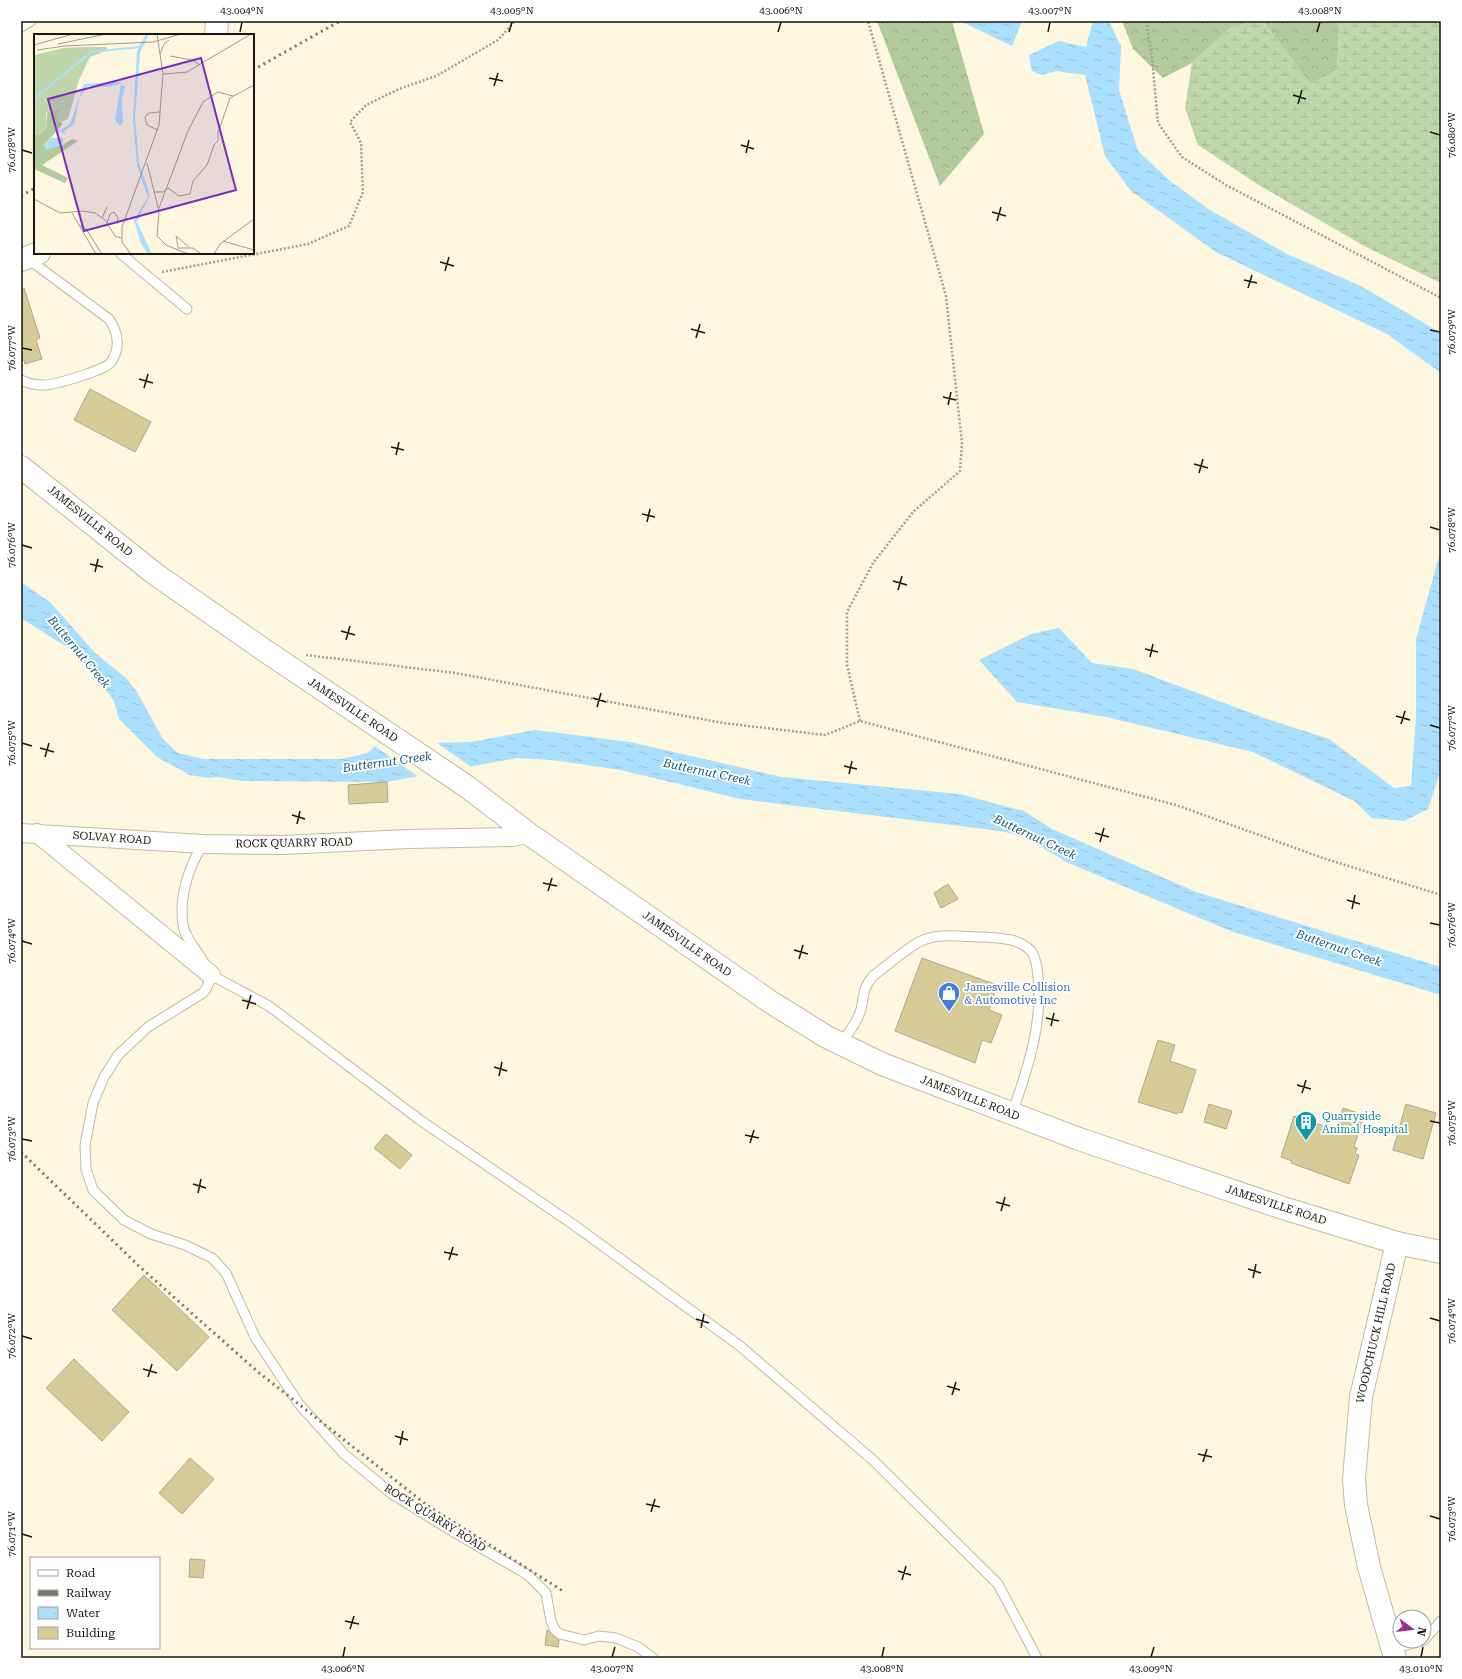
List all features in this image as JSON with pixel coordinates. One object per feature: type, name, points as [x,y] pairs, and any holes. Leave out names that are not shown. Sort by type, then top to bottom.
[{"type":"street","points":[[216,34],[218,21]]},
{"type":"street","name":"JAMESVILLE ROAD","points":[[21,467],[155,574],[264,650],[466,786],[529,834],[768,1001],[825,1036],[882,1064],[1079,1139],[1284,1208],[1397,1244],[1441,1252]]},
{"type":"street","points":[[29,833],[211,975]]},
{"type":"street","name":"SOLVAY ROAD","points":[[29,833],[203,844]]},
{"type":"street","name":"ROCK QUARRY ROAD","points":[[203,844],[283,845],[408,839],[511,837],[529,834]]},
{"type":"street","name":"WOODCHUCK HILL ROAD","points":[[1393,1653],[1369,1567],[1356,1505],[1354,1479],[1361,1397],[1397,1244]]},
{"type":"lane","points":[[21,27],[31,21]]},
{"type":"lane","points":[[121,254],[187,310]]},
{"type":"lane","points":[[21,380],[43,386],[93,373],[111,364],[117,349],[115,328],[109,319],[29,257]]},
{"type":"lane","points":[[203,844],[195,856],[186,880],[183,896],[183,927],[211,975],[269,1006],[420,1120],[574,1225],[740,1346],[874,1461],[998,1584],[1036,1658]]},
{"type":"lane","points":[[841,1044],[859,1017],[863,994],[867,983],[873,976],[920,942],[945,936],[1012,940],[1025,947],[1035,957],[1038,977],[1036,1032],[1024,1079],[1012,1114]]},
{"type":"lane","name":"ROCK QUARRY ROAD","points":[[211,975],[209,987],[204,993],[148,1027],[118,1055],[104,1077],[93,1103],[85,1145],[86,1169],[92,1190],[124,1220],[151,1234],[185,1245],[212,1258],[226,1273],[255,1337],[299,1404],[344,1454],[392,1494],[528,1575],[546,1593],[551,1621],[555,1630],[560,1634],[584,1640],[599,1636],[616,1638],[638,1647],[653,1658]]},
{"type":"lane","points":[[1432,1631],[1441,1621]]},
{"type":"lane","points":[[1393,1653],[1402,1649]]},
{"type":"path","points":[[146,275],[308,244],[349,226],[363,192],[361,143],[350,122],[366,105],[399,89],[436,76],[498,40],[515,21]]},
{"type":"path","points":[[860,721],[848,665],[847,612],[873,563],[913,512],[960,471],[962,443],[946,296],[868,21]]},
{"type":"path","points":[[1146,21],[1152,58],[1158,122],[1182,157],[1226,185],[1441,298]]},
{"type":"path","points":[[302,655],[455,673],[724,723],[778,730],[825,735],[860,721],[1176,805],[1323,858],[1441,895]]},
{"type":"green space","points":[[877,21],[952,21],[984,134],[940,186]]},
{"type":"green space","points":[[1122,21],[1251,21],[1229,29],[1192,63],[1163,78],[1133,49]]},
{"type":"green space","points":[[1251,21],[1263,21],[1310,84],[1337,70],[1338,21],[1441,21],[1441,283],[1366,247],[1262,187],[1198,145],[1185,108],[1192,63],[1229,29]]},
{"type":"green space","points":[[1263,21],[1338,21],[1337,70],[1310,84]]},
{"type":"water","points":[[960,21],[1022,21],[1012,46]]},
{"type":"water","points":[[1093,21],[1109,21],[1121,46],[1119,90],[1138,151],[1170,181],[1210,210],[1287,254],[1361,286],[1441,333],[1441,373],[1387,334],[1216,252],[1131,191],[1105,156],[1085,75],[1056,71],[1042,75],[1032,71],[1029,55],[1059,41],[1086,47]]},
{"type":"water","points":[[1441,549],[1441,769],[1428,809],[1404,821],[1372,818],[1354,801],[1253,752],[1106,717],[1017,702],[979,660],[1031,634],[1059,628],[1092,663],[1133,669],[1267,719],[1329,739],[1394,788],[1411,786],[1416,716],[1416,639]]},
{"type":"water","name":"Butternut Creek","points":[[21,582],[51,603],[95,653],[126,678],[137,692],[163,739],[178,753],[204,759],[341,759],[368,753],[375,746],[386,744],[471,742],[535,730],[630,742],[782,777],[959,794],[1024,811],[1052,829],[1196,892],[1441,967],[1441,995],[1233,932],[1066,862],[1025,837],[1001,831],[740,799],[621,770],[552,760],[517,758],[387,782],[242,781],[218,777],[208,778],[190,775],[157,757],[119,719],[114,701],[73,651],[21,618]]},
{"type":"pier","points":[[434,741],[473,768],[420,778],[373,745],[386,742]]},
{"type":"building","points":[[24,288],[40,338],[36,340],[42,359],[25,364],[24,360],[21,361],[21,289]]},
{"type":"building","points":[[90,389],[151,422],[135,452],[74,420]]},
{"type":"building","points":[[387,782],[388,802],[349,804],[348,785]]},
{"type":"building","points":[[948,884],[958,899],[941,908],[934,893]]},
{"type":"building","name":"Jamesville Collision & Automotive Inc","points":[[922,958],[997,985],[989,1010],[1002,1015],[991,1043],[982,1040],[975,1063],[895,1031]]},
{"type":"building","points":[[1158,1040],[1175,1045],[1170,1061],[1196,1070],[1182,1113],[1178,1112],[1177,1114],[1138,1102]]},
{"type":"building","points":[[1209,1104],[1232,1111],[1226,1129],[1204,1122]]},
{"type":"building","points":[[1406,1104],[1436,1113],[1423,1159],[1393,1150]]},
{"type":"building","points":[[1343,1108],[1364,1115],[1354,1147],[1357,1148],[1355,1154],[1359,1155],[1349,1184],[1291,1163],[1292,1161],[1281,1157],[1294,1116],[1336,1130]]},
{"type":"building","points":[[386,1134],[412,1155],[400,1169],[374,1148]]},
{"type":"building","points":[[144,1275],[209,1337],[177,1371],[112,1310]]},
{"type":"building","points":[[74,1359],[129,1412],[102,1441],[46,1388]]},
{"type":"building","points":[[190,1458],[214,1479],[182,1514],[159,1493]]},
{"type":"building","points":[[190,1559],[205,1560],[203,1578],[189,1577]]},
{"type":"building","points":[[547,1630],[559,1640],[558,1647],[545,1645]]},
{"type":"railway","points":[[254,69],[340,21]]},
{"type":"railway","points":[[21,196],[34,189]]},
{"type":"railway","points":[[21,1152],[140,1267],[258,1372],[428,1506],[563,1591]]},
{"type":"place","name":"Jamesville Collision & Automotive Inc","points":[[949,1012]]},
{"type":"place","name":"Quarryside Animal Hospital","points":[[1306,1142]]}]
